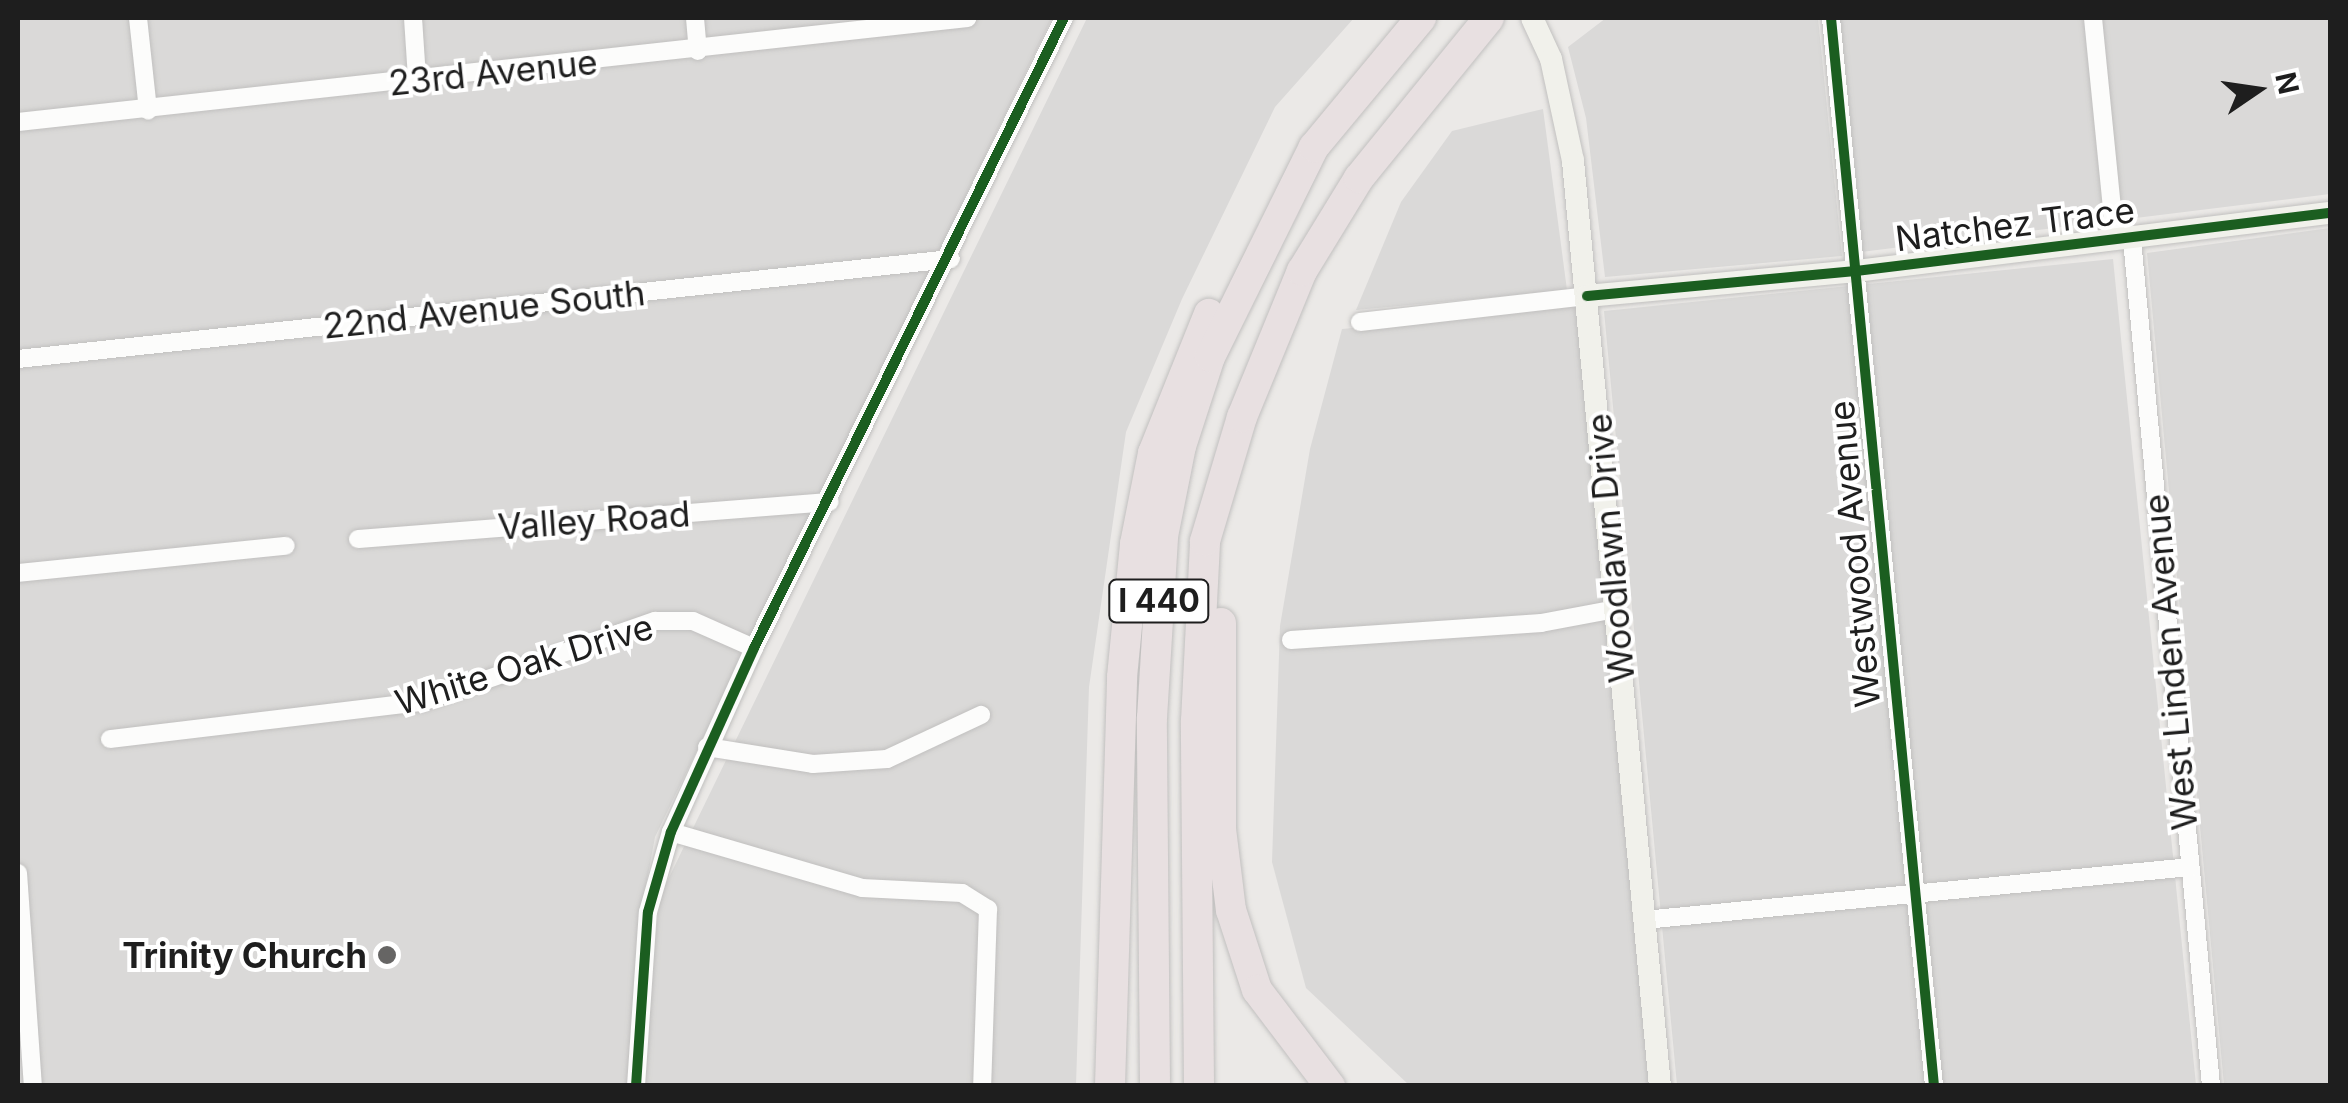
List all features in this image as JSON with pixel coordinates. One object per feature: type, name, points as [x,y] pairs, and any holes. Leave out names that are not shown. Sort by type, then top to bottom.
[{"type":"highway","name":"I 440","points":[[1155,1086],[1152,718],[1163,536],[1181,446],[1210,357],[1314,147],[1421,18]]},
{"type":"highway","name":"I 440","points":[[1199,1086],[1196,721],[1206,541],[1242,417],[1302,271],[1358,178],[1489,18]]},
{"type":"highway","points":[[1110,1086],[1122,677],[1149,471],[1187,355],[1245,247],[1314,147]]},
{"type":"highway","points":[[1242,417],[1222,545],[1219,747],[1231,910],[1257,990],[1330,1086]]},
{"type":"highway","points":[[1122,677],[1128,1086]]},
{"type":"main road","name":"Woodlawn Drive","points":[[1532,18],[1551,59],[1574,161],[1660,1086]]},
{"type":"main road","name":"Natchez Trace","points":[[1587,296],[1856,271],[2330,213]]},
{"type":"street","points":[[138,18],[148,110]]},
{"type":"street","points":[[413,18],[418,80]]},
{"type":"street","points":[[695,18],[698,51]]},
{"type":"street","name":"23rd Avenue","points":[[18,122],[698,51],[967,18]]},
{"type":"street","points":[[636,1086],[648,912],[671,832],[754,648],[950,259],[1064,18]]},
{"type":"street","name":"Westwood Avenue","points":[[1831,18],[1934,1086]]},
{"type":"street","name":"West Linden Avenue","points":[[2093,18],[2123,239],[2211,1086]]},
{"type":"street","name":"22nd Avenue South","points":[[18,359],[950,259]]},
{"type":"street","name":"Natchez Trace","points":[[1360,322],[1587,296]]},
{"type":"street","name":"Valley Road","points":[[358,539],[830,502]]},
{"type":"street","points":[[18,573],[286,546]]},
{"type":"street","points":[[1291,640],[1541,623],[1616,609]]},
{"type":"street","name":"White Oak Drive","points":[[110,739],[422,702],[655,620],[693,621],[754,648]]},
{"type":"street","points":[[707,747],[813,764],[886,759],[981,715]]},
{"type":"street","points":[[671,832],[862,888],[962,893],[988,909],[982,1086]]},
{"type":"street","points":[[1644,920],[1918,897],[2190,867]]},
{"type":"street","points":[[18,872],[33,1086]]},
{"type":"shaded area","points":[[18,18],[1052,18],[655,837],[638,929],[629,1085],[18,1085]]},
{"type":"shaded area","points":[[1087,18],[1354,18],[1275,107],[1182,299],[1126,432],[1089,687],[1076,1085],[639,1086],[660,896]]},
{"type":"shaded area","points":[[1606,18],[1818,18],[1842,256],[1605,277],[1586,118],[1568,47]]},
{"type":"shaded area","points":[[1834,18],[2330,18],[2330,194],[1861,252]]},
{"type":"shaded area","points":[[1543,109],[1567,290],[1356,310],[1401,202],[1452,131]]},
{"type":"shaded area","points":[[2330,228],[2330,1085],[2224,1085],[2147,253]]},
{"type":"shaded area","points":[[2113,259],[2196,1085],[1677,1085],[1604,311]]},
{"type":"shaded area","points":[[1576,306],[1652,1085],[1409,1085],[1306,988],[1272,862],[1280,626],[1310,449],[1342,329]]},
{"type":"cycle path","points":[[636,1086],[648,912],[671,832],[754,648],[1064,18]]},
{"type":"cycle path","points":[[1831,18],[1934,1086]]},
{"type":"cycle path","points":[[1587,296],[1856,271],[2330,213]]},
{"type":"place","name":"Trinity Church","points":[[387,955]]}]
